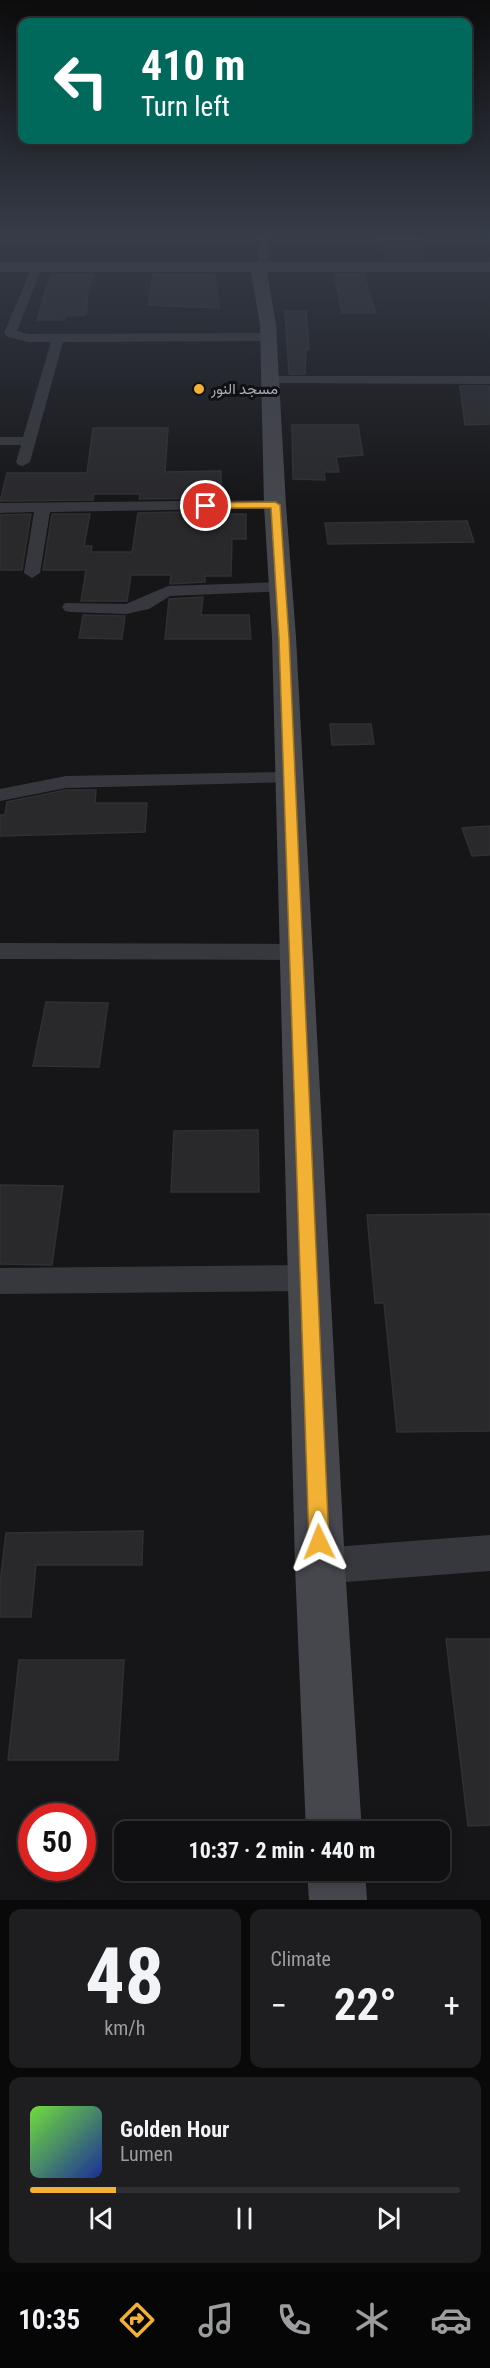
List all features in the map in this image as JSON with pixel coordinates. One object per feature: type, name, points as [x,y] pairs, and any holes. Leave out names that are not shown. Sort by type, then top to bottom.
[{"type":"main road","points":[[268,327],[310,1278],[320,1566],[333,1821]]},
{"type":"main road","points":[[337,1881],[338,1900]]},
{"type":"street","points":[[6,328],[10,333],[28,338],[58,338],[102,327]]},
{"type":"street","points":[[23,462],[58,338]]},
{"type":"street","points":[[271,380],[490,380]]},
{"type":"street","points":[[0,441],[29,441]]},
{"type":"street","points":[[0,508],[275,505]]},
{"type":"street","points":[[32,573],[43,508]]},
{"type":"street","points":[[71,607],[132,608],[144,605],[168,591],[281,587]]},
{"type":"street","points":[[3,795],[66,782],[288,778]]},
{"type":"street","points":[[0,951],[295,952]]},
{"type":"street","points":[[0,1281],[310,1278]]},
{"type":"street","points":[[320,1566],[490,1553]]},
{"type":"building","points":[[286,327],[307,327],[309,349],[306,349],[305,374],[289,374]]},
{"type":"building","points":[[460,386],[490,386],[490,424],[465,425]]},
{"type":"building","points":[[292,425],[358,425],[363,455],[336,457],[339,472],[324,472],[325,480],[293,479]]},
{"type":"building","points":[[93,428],[168,428],[165,472],[221,471],[221,498],[139,499],[140,494],[94,494],[93,500],[0,501],[7,473],[87,473]]},
{"type":"building","points":[[222,511],[222,514],[246,514],[246,539],[232,539],[231,576],[205,576],[205,582],[170,584],[171,575],[131,575],[127,601],[81,601],[86,570],[43,570],[52,514],[90,514],[84,546],[92,546],[91,552],[132,552],[138,513]]},
{"type":"building","points":[[31,514],[22,570],[0,570],[0,515]]},
{"type":"building","points":[[467,521],[474,542],[328,544],[325,523]]},
{"type":"building","points":[[203,597],[201,615],[249,615],[251,639],[165,639],[169,599]]},
{"type":"building","points":[[83,615],[125,616],[122,639],[79,638]]},
{"type":"building","points":[[330,724],[371,724],[374,744],[332,745]]},
{"type":"building","points":[[66,790],[96,790],[95,803],[147,803],[145,832],[0,836],[0,815],[5,815],[7,802]]},
{"type":"building","points":[[490,826],[490,855],[472,856],[462,828]]},
{"type":"building","points":[[46,1002],[108,1003],[99,1067],[33,1066]]},
{"type":"building","points":[[258,1130],[259,1192],[171,1192],[174,1131]]},
{"type":"building","points":[[0,1185],[63,1186],[52,1265],[0,1264]]},
{"type":"building","points":[[490,1214],[490,1431],[397,1432],[384,1303],[375,1303],[367,1215]]},
{"type":"building","points":[[143,1531],[142,1565],[36,1565],[31,1617],[0,1617],[0,1583],[6,1533]]},
{"type":"building","points":[[446,1639],[490,1639],[490,1825],[468,1826]]},
{"type":"building","points":[[19,1660],[124,1660],[118,1760],[8,1760]]},
{"type":"place","name":"مسجد النور","points":[[199,389]]},
{"type":"route","points":[[206,506],[275,505],[284,638],[319,1542]]}]
